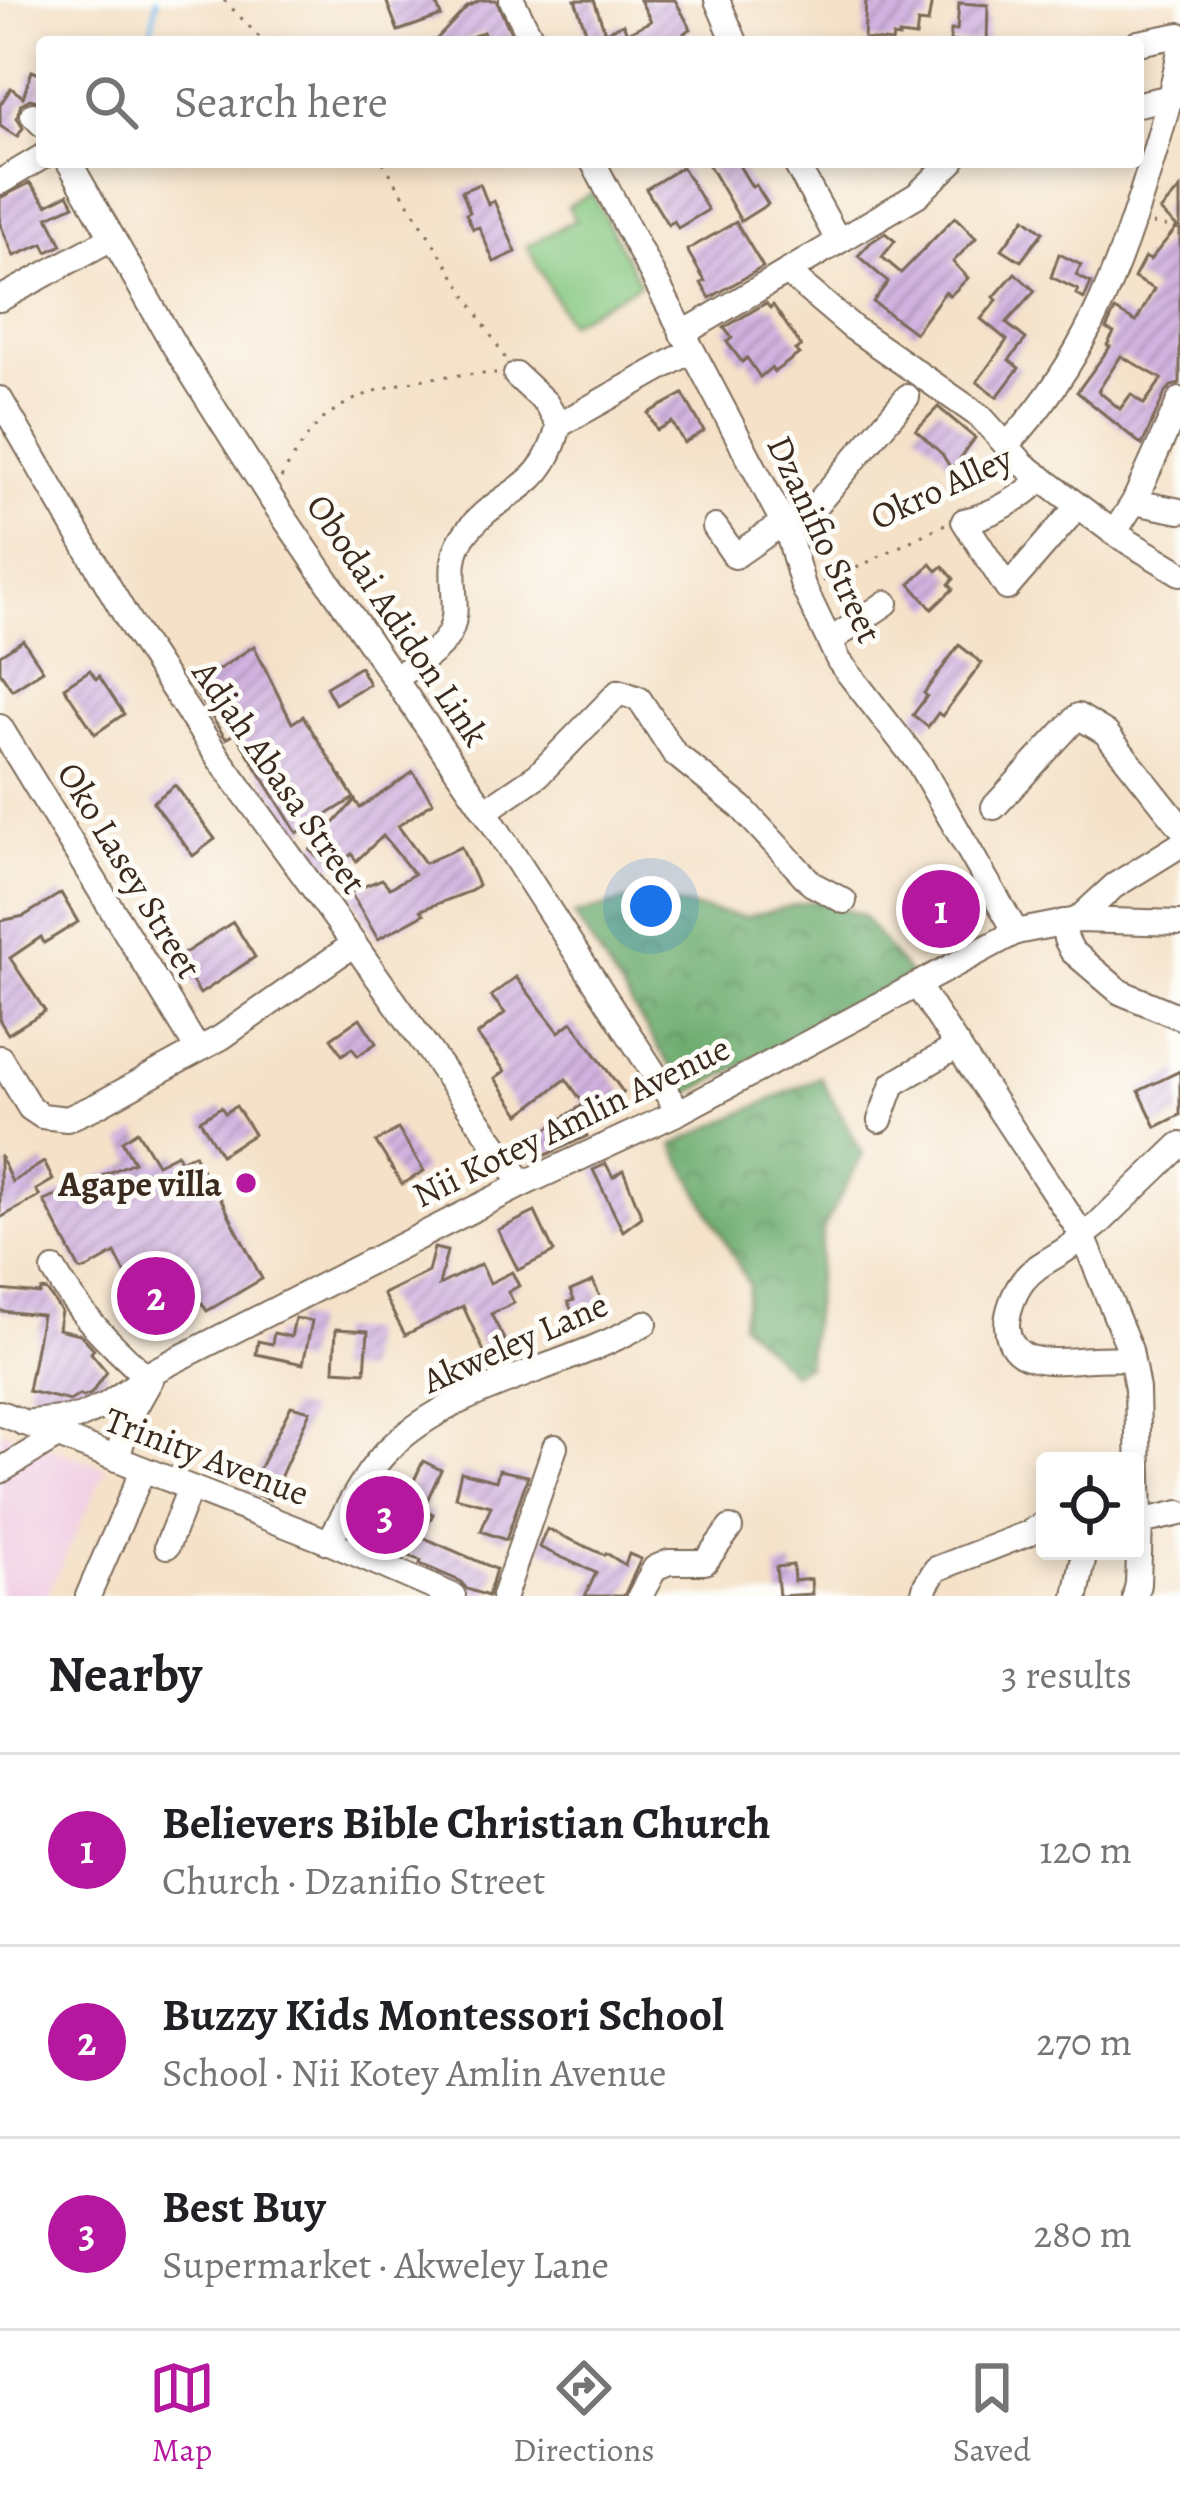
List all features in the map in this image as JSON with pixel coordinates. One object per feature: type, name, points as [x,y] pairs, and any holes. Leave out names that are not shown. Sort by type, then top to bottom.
[{"type":"street","points":[[512,0],[530,36]]},
{"type":"street","points":[[717,0],[732,36]]},
{"type":"street","points":[[1144,42],[1180,35]]},
{"type":"street","points":[[1144,99],[1177,73]]},
{"type":"street","points":[[1007,445],[1036,415],[1082,344],[1125,249],[1177,73]]},
{"type":"street","points":[[0,182],[36,161]]},
{"type":"street","name":"Obodai Adidon Link","points":[[72,168],[175,347],[270,496],[485,811],[679,1112]]},
{"type":"street","name":"Dzanifio Street","points":[[595,168],[785,526],[803,586],[839,661],[920,765],[1016,932]]},
{"type":"street","points":[[799,168],[838,240]]},
{"type":"street","points":[[395,678],[430,654],[450,632],[452,559],[461,539],[479,517],[524,486],[543,466],[559,425],[788,272],[917,195],[946,168]]},
{"type":"street","points":[[0,299],[112,238]]},
{"type":"street","points":[[788,272],[853,328],[981,417],[1023,464],[1114,533],[1180,573]]},
{"type":"street","points":[[516,375],[546,403],[559,425]]},
{"type":"street","points":[[715,527],[735,556],[812,510],[908,397]]},
{"type":"street","name":"Adjah Abasa Street","points":[[0,399],[134,630],[220,760],[523,1184]]},
{"type":"street","points":[[1114,533],[1134,502],[1180,400]]},
{"type":"street","name":"Okro Alley","points":[[964,521],[1027,493],[1042,478]]},
{"type":"street","points":[[1134,502],[1180,512]]},
{"type":"street","points":[[964,521],[1007,588],[1078,506]]},
{"type":"street","points":[[830,640],[886,603]]},
{"type":"street","points":[[485,811],[538,776],[624,692],[639,699],[674,754],[741,807],[812,884],[844,901]]},
{"type":"street","points":[[994,807],[1078,716],[1106,734],[1180,826]]},
{"type":"street","name":"Oko Lasey Street","points":[[0,727],[198,1050]]},
{"type":"street","points":[[1180,845],[1114,886],[1070,921],[1066,939],[1072,951],[1120,992],[1180,1017]]},
{"type":"street","name":"Nii Kotey Amlin Avenue","points":[[12,1418],[79,1417],[106,1405],[152,1373],[523,1184],[679,1112],[1016,932],[1070,921],[1180,922]]},
{"type":"street","points":[[0,1058],[30,1108],[42,1116],[67,1119],[222,1037],[354,944]]},
{"type":"street","points":[[917,985],[1083,1236],[1132,1358],[1137,1452]]},
{"type":"street","points":[[880,1120],[893,1084],[958,1046]]},
{"type":"street","points":[[1132,1358],[1040,1362],[1021,1353],[1009,1334],[1010,1310],[1023,1281],[1036,1268],[1070,1249],[1180,1144]]},
{"type":"street","points":[[54,1270],[90,1324],[152,1373],[129,1418],[117,1459]]},
{"type":"street","name":"Akweley Lane","points":[[329,1542],[377,1463],[409,1432],[463,1397],[615,1341],[645,1323]]},
{"type":"street","name":"Trinity Avenue","points":[[12,1418],[329,1542],[453,1596]]},
{"type":"street","points":[[0,1471],[57,1436]]},
{"type":"street","points":[[504,1596],[555,1447]]},
{"type":"street","points":[[88,1596],[143,1469]]},
{"type":"street","points":[[166,1546],[190,1488]]},
{"type":"street","points":[[1144,1521],[1180,1513]]},
{"type":"street","points":[[640,1596],[655,1568],[669,1562],[705,1562],[730,1528]]},
{"type":"street","points":[[923,1596],[936,1570],[1036,1529]]},
{"type":"street","points":[[1076,1596],[1083,1560]]},
{"type":"street","points":[[1135,1596],[1139,1560]]},
{"type":"path","points":[[224,0],[258,36]]},
{"type":"path","points":[[387,168],[516,375]]},
{"type":"path","points":[[1134,221],[1180,229]]},
{"type":"path","points":[[270,496],[321,420],[351,401],[397,385],[466,373],[516,375]]},
{"type":"path","name":"Okro Alley","points":[[803,586],[840,576],[940,525],[964,521]]},
{"type":"shaded area","points":[[0,1430],[106,1468],[47,1596],[0,1596]]},
{"type":"green space","points":[[592,193],[640,284],[568,323],[527,246],[575,220],[568,206]]},
{"type":"green space","points":[[638,898],[746,917],[816,900],[862,915],[910,975],[688,1094],[574,915]]},
{"type":"green space","points":[[820,1077],[863,1154],[823,1229],[807,1365],[792,1373],[741,1323],[749,1285],[673,1145]]},
{"type":"building","points":[[386,0],[435,0],[441,16],[398,31]]},
{"type":"building","points":[[496,0],[512,36],[485,36],[483,32],[440,36],[467,7]]},
{"type":"building","points":[[575,0],[594,0],[605,32],[623,24],[627,33],[651,21],[640,0],[675,0],[691,29],[686,36],[588,36]]},
{"type":"building","points":[[866,0],[932,0],[928,23],[918,22],[916,36],[864,36]]},
{"type":"building","points":[[959,3],[988,5],[987,36],[950,36],[951,30],[957,30]]},
{"type":"building","points":[[32,71],[36,73],[36,100],[21,104],[17,118],[23,128],[17,137],[0,126],[0,105],[11,88],[23,97]]},
{"type":"building","points":[[683,168],[708,210],[678,228],[674,221],[668,225],[646,189]]},
{"type":"building","points":[[710,168],[741,168],[768,204],[741,221]]},
{"type":"building","points":[[30,183],[47,205],[68,194],[74,205],[48,217],[62,245],[47,252],[43,244],[14,256],[0,224],[0,198]]},
{"type":"building","points":[[480,184],[488,204],[494,201],[516,252],[494,262],[479,227],[473,229],[466,214],[470,212],[462,191]]},
{"type":"building","points":[[1180,189],[1180,384],[1165,393],[1142,445],[1077,392],[1110,347],[1114,333],[1106,329],[1115,310],[1136,322],[1154,289],[1134,278],[1145,257],[1150,260],[1177,227],[1160,211]],"holes":[[[1121,356],[1162,379],[1144,404],[1131,394],[1120,409],[1098,391]]]},
{"type":"building","points":[[955,217],[976,238],[953,262],[968,278],[950,296],[945,292],[915,333],[873,302],[888,282],[858,256],[885,233],[895,241],[882,257],[901,273]]},
{"type":"building","points":[[1025,218],[1043,232],[1021,261],[1002,249]]},
{"type":"building","points":[[736,222],[763,267],[710,298],[687,250]]},
{"type":"building","points":[[1059,254],[1081,265],[1076,275],[1091,283],[1084,299],[1076,294],[1078,290],[1051,277]]},
{"type":"building","points":[[1015,273],[1035,291],[1006,323],[1026,339],[1009,360],[1019,368],[997,397],[977,382],[1007,340],[981,319]]},
{"type":"building","points":[[766,303],[770,308],[773,305],[801,346],[795,350],[799,354],[760,377],[727,342],[732,338],[724,328]]},
{"type":"building","points":[[683,394],[704,431],[684,443],[672,422],[657,430],[648,413]]},
{"type":"building","points":[[938,407],[975,438],[952,470],[916,430]]},
{"type":"building","points":[[931,564],[937,571],[943,566],[954,579],[949,584],[953,589],[932,609],[910,584]]},
{"type":"building","points":[[23,640],[43,670],[12,690],[0,672],[0,655]]},
{"type":"building","points":[[959,645],[982,663],[942,716],[938,713],[928,727],[913,715]]},
{"type":"building","points":[[254,646],[292,723],[303,716],[354,798],[297,833],[235,733],[226,739],[192,687]]},
{"type":"building","points":[[360,667],[369,684],[335,704],[326,687]]},
{"type":"building","points":[[90,670],[124,714],[95,734],[64,687]]},
{"type":"building","points":[[413,772],[433,802],[398,826],[425,863],[461,847],[478,885],[421,910],[424,914],[378,939],[350,892],[382,879],[390,888],[414,874],[383,836],[356,861],[352,854],[331,868],[310,850],[355,800],[360,808]]},
{"type":"building","points":[[175,785],[215,839],[193,856],[153,802]]},
{"type":"building","points":[[935,874],[976,920],[947,945],[906,899]]},
{"type":"building","points":[[61,893],[78,922],[44,943],[41,937],[10,958],[45,1011],[8,1034],[0,1021],[0,921],[24,916]]},
{"type":"building","points":[[233,922],[255,957],[200,994],[177,958]]},
{"type":"building","points":[[516,977],[559,1032],[572,1022],[623,1092],[579,1124],[587,1136],[533,1161],[526,1143],[584,1104],[566,1079],[520,1114],[495,1078],[505,1071],[477,1035],[505,1013],[491,996]]},
{"type":"building","points":[[360,1018],[376,1043],[358,1056],[352,1048],[342,1055],[331,1038]]},
{"type":"building","points":[[1180,1071],[1180,1115],[1156,1127],[1139,1091]]},
{"type":"building","points":[[236,1106],[254,1134],[221,1155],[200,1120],[221,1107],[225,1113]]},
{"type":"building","points":[[398,1129],[424,1171],[402,1184],[376,1142]]},
{"type":"building","points":[[137,1131],[157,1164],[177,1154],[180,1161],[194,1154],[262,1279],[207,1311],[202,1303],[172,1316],[174,1323],[148,1319],[115,1253],[80,1270],[44,1201],[134,1162],[122,1141]]},
{"type":"building","points":[[0,1155],[12,1182],[44,1162],[53,1180],[36,1190],[40,1196],[0,1218]]},
{"type":"building","points":[[606,1164],[613,1177],[623,1170],[642,1217],[623,1231],[593,1170]]},
{"type":"building","points":[[535,1212],[554,1252],[518,1270],[498,1230]]},
{"type":"building","points":[[434,1248],[447,1251],[439,1285],[481,1264],[490,1283],[512,1272],[519,1286],[508,1292],[514,1303],[491,1314],[507,1345],[486,1356],[463,1306],[405,1335],[383,1294],[428,1272]]},
{"type":"building","points":[[593,1281],[606,1310],[583,1320],[581,1315],[575,1318],[568,1302],[574,1300],[570,1291]]},
{"type":"building","points":[[0,1290],[47,1291],[61,1311],[58,1329],[80,1334],[107,1372],[91,1394],[70,1401],[28,1391],[42,1315],[0,1311]]},
{"type":"building","points":[[295,1318],[312,1321],[303,1364],[256,1354],[258,1341],[272,1344],[274,1333],[291,1337]]},
{"type":"building","points":[[336,1329],[368,1331],[365,1372],[334,1370]]},
{"type":"building","points":[[291,1406],[310,1411],[270,1500],[248,1491]]},
{"type":"building","points":[[423,1461],[441,1470],[423,1509],[433,1514],[422,1537],[496,1569],[488,1596],[420,1564],[408,1555],[416,1539],[363,1515],[387,1477],[411,1487]]},
{"type":"building","points":[[499,1470],[528,1476],[506,1540],[481,1531],[491,1506],[455,1497],[461,1472],[496,1481]]},
{"type":"building","points":[[547,1529],[625,1565],[629,1554],[641,1559],[624,1596],[585,1596],[596,1573],[539,1547]]},
{"type":"building","points":[[793,1565],[794,1581],[811,1579],[812,1594],[779,1596],[776,1567]]},
{"type":"waterway","points":[[150,36],[157,0]]},
{"type":"place","name":"Believers Bible Christian Church","points":[[941,909]]},
{"type":"place","name":"Agape villa","points":[[246,1183]]},
{"type":"place","name":"Buzzy Kids Montessori School","points":[[156,1296]]},
{"type":"place","name":"Best Buy","points":[[385,1515]]}]
